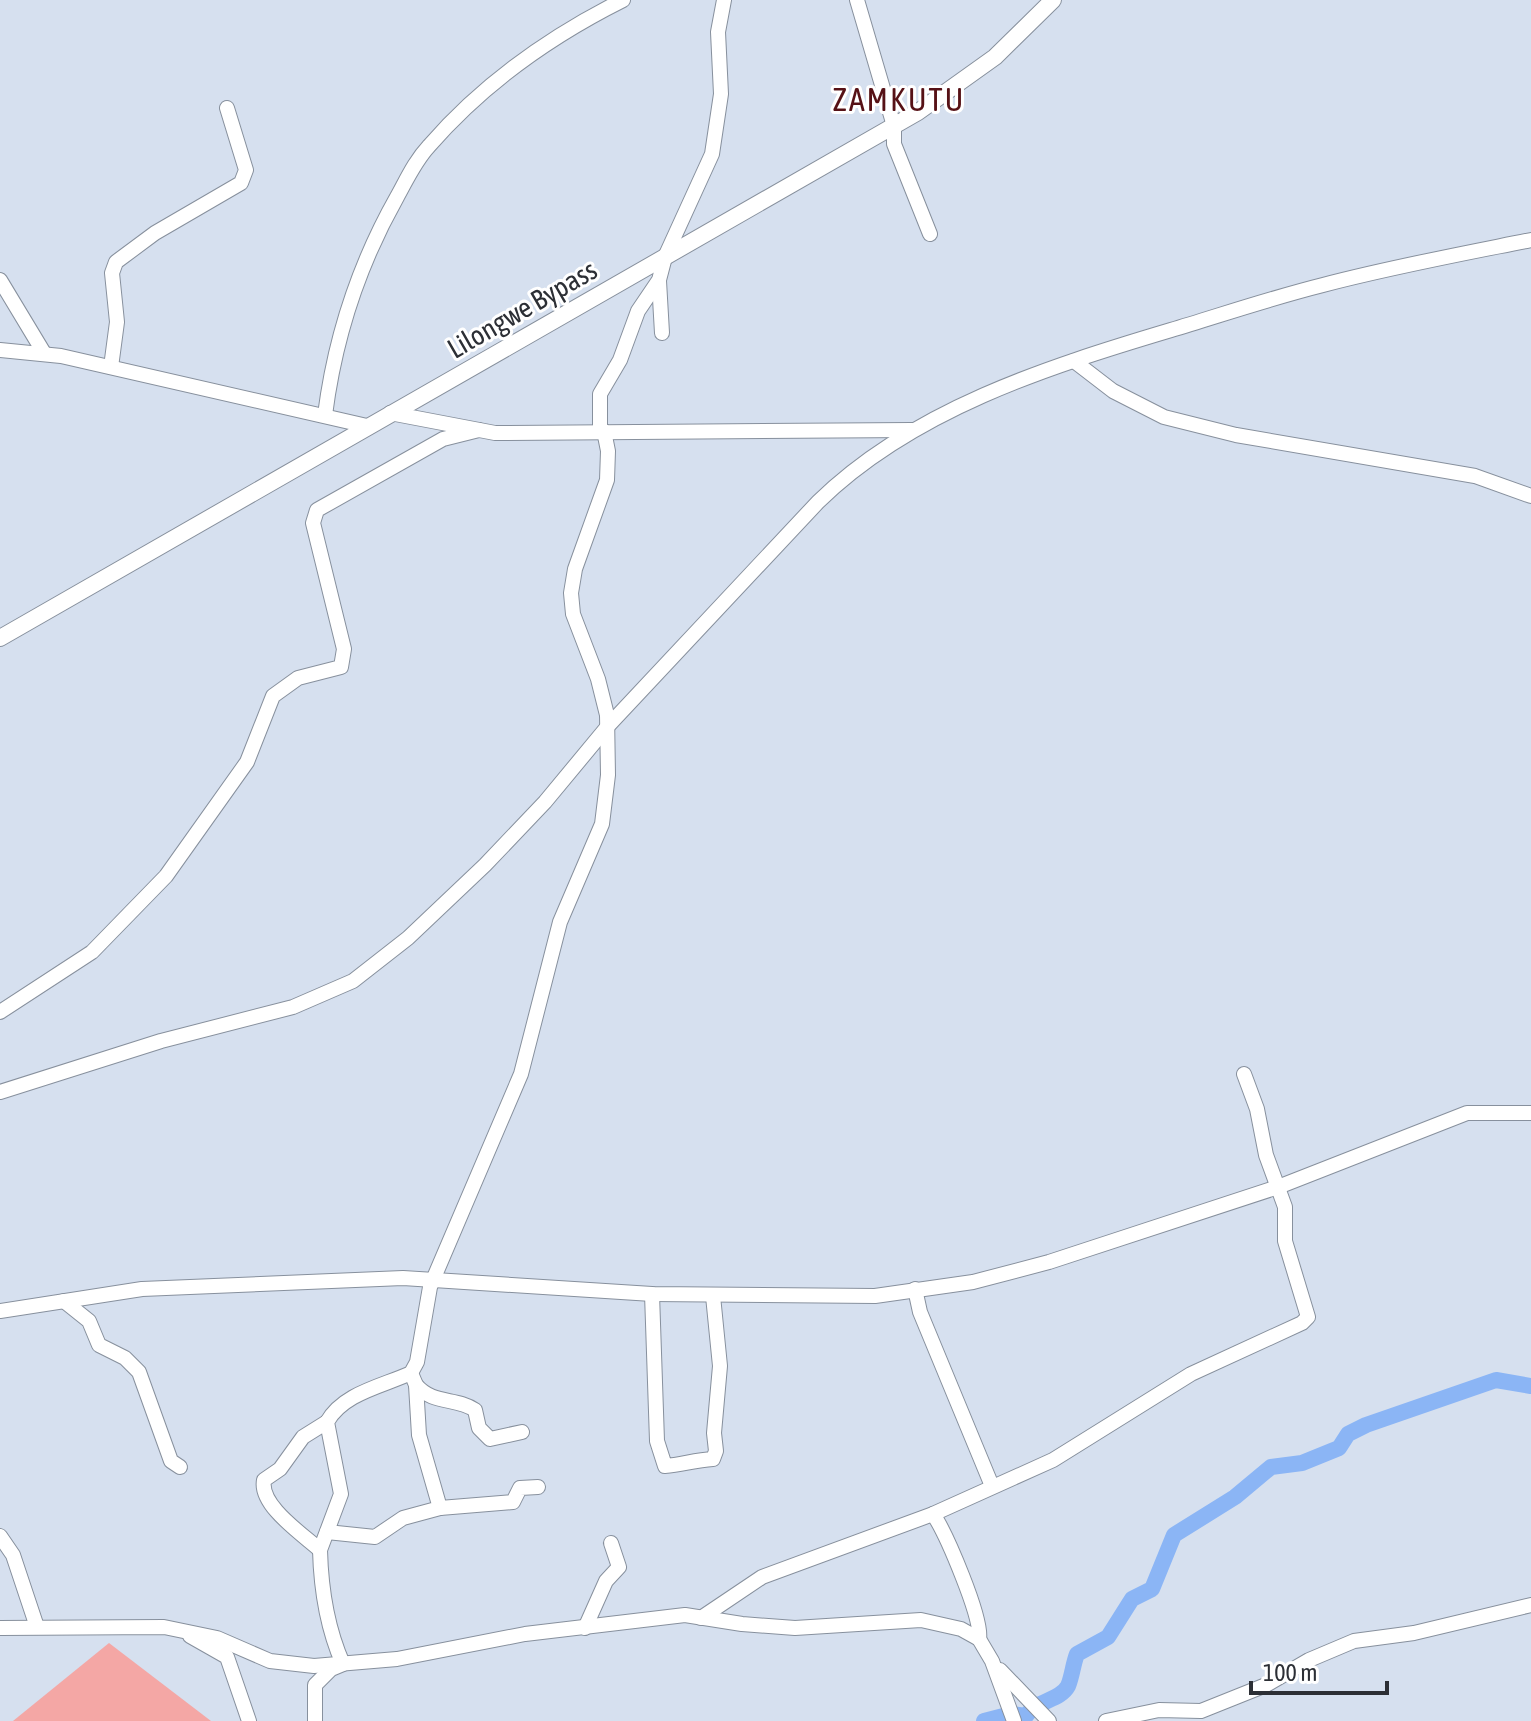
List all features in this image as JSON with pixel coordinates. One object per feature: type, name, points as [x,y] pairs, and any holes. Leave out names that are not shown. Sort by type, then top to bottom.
[{"type":"main road","name":"Lilongwe Bypass","points":[[0,638],[894,126],[971,77],[1053,0]]},
{"type":"street","points":[[325,415],[347,307],[367,252],[410,172],[449,124],[523,60],[623,0]]},
{"type":"street","points":[[662,333],[659,280],[665,257],[712,154],[721,94],[718,32],[724,0]]},
{"type":"street","points":[[857,0],[894,126],[894,144],[930,234]]},
{"type":"street","points":[[111,367],[117,322],[112,273],[116,262],[155,233],[241,183],[246,170],[227,108]]},
{"type":"street","points":[[0,1092],[161,1041],[293,1007],[353,981],[408,938],[485,865],[545,802],[608,726],[837,484],[914,430],[961,406],[1074,361],[1319,285],[1531,240]]},
{"type":"street","points":[[0,280],[44,353]]},
{"type":"street","points":[[440,1508],[419,1435],[414,1379],[425,1304],[521,1074],[560,922],[598,839],[608,775],[608,726],[598,679],[582,645],[571,604],[575,569],[607,480],[608,451],[602,431],[600,394],[620,360],[638,311],[659,280]]},
{"type":"street","points":[[0,350],[44,353],[367,426]]},
{"type":"street","points":[[1074,361],[1113,391],[1164,417],[1236,435],[1475,476],[1531,496]]},
{"type":"street","points":[[390,413],[495,433],[914,430]]},
{"type":"street","points":[[0,1012],[92,952],[166,876],[247,762],[273,696],[298,678],[341,667],[344,649],[313,523],[317,510],[443,439],[479,430]]},
{"type":"street","points":[[701,1618],[762,1577],[933,1514],[1053,1460],[1191,1374],[1273,1340],[1308,1317],[1285,1241],[1285,1207],[1266,1155],[1257,1109],[1244,1074]]},
{"type":"street","points":[[0,1311],[142,1289],[436,1278],[713,1296],[855,1297],[973,1282],[1032,1267],[1278,1187],[1467,1113],[1531,1113]]},
{"type":"street","points":[[915,1289],[920,1312],[992,1486]]},
{"type":"street","points":[[652,1294],[657,1441],[665,1466],[678,1465],[685,1460],[713,1459],[716,1451],[714,1433],[720,1366],[713,1296]]},
{"type":"street","points":[[64,1301],[89,1321],[99,1345],[125,1358],[139,1372],[171,1461],[180,1467]]},
{"type":"street","points":[[320,1550],[281,1517],[277,1507],[266,1501],[262,1491],[264,1480],[280,1469],[303,1437],[327,1422],[362,1392],[414,1379]]},
{"type":"street","points":[[414,1379],[436,1400],[468,1405],[475,1410],[479,1428],[490,1439],[522,1432]]},
{"type":"street","points":[[327,1422],[341,1494],[320,1550],[325,1610],[343,1664]]},
{"type":"street","points":[[327,1532],[375,1537],[403,1518],[440,1508],[513,1502],[520,1488],[538,1487]]},
{"type":"street","points":[[933,1514],[962,1575],[978,1622],[979,1639],[992,1661],[1014,1721]]},
{"type":"street","points":[[0,1536],[13,1555],[37,1627]]},
{"type":"street","points":[[585,1628],[606,1581],[619,1567],[611,1543]]},
{"type":"street","points":[[1106,1721],[1159,1710],[1201,1711],[1266,1685],[1309,1660],[1354,1641],[1414,1633],[1531,1605]]},
{"type":"street","points":[[0,1628],[139,1625],[179,1629],[217,1638],[256,1656],[285,1664],[343,1664],[397,1659],[525,1634],[685,1615],[795,1628],[921,1620],[961,1629],[979,1639]]},
{"type":"street","points":[[179,1629],[227,1657],[249,1721]]},
{"type":"street","points":[[992,1661],[1049,1721]]},
{"type":"street","points":[[315,1721],[315,1685],[331,1669],[343,1664]]},
{"type":"shaded area","points":[[109,1643],[211,1721],[13,1721]]},
{"type":"waterway","points":[[984,1721],[1011,1714],[1026,1716],[1064,1691],[1077,1654],[1108,1637],[1132,1599],[1152,1589],[1174,1535],[1235,1497],[1271,1467],[1302,1463],[1339,1448],[1348,1434],[1366,1425],[1496,1380],[1531,1386]]},
{"type":"district","name":"ZAMKUTU","points":[[899,100]]}]
